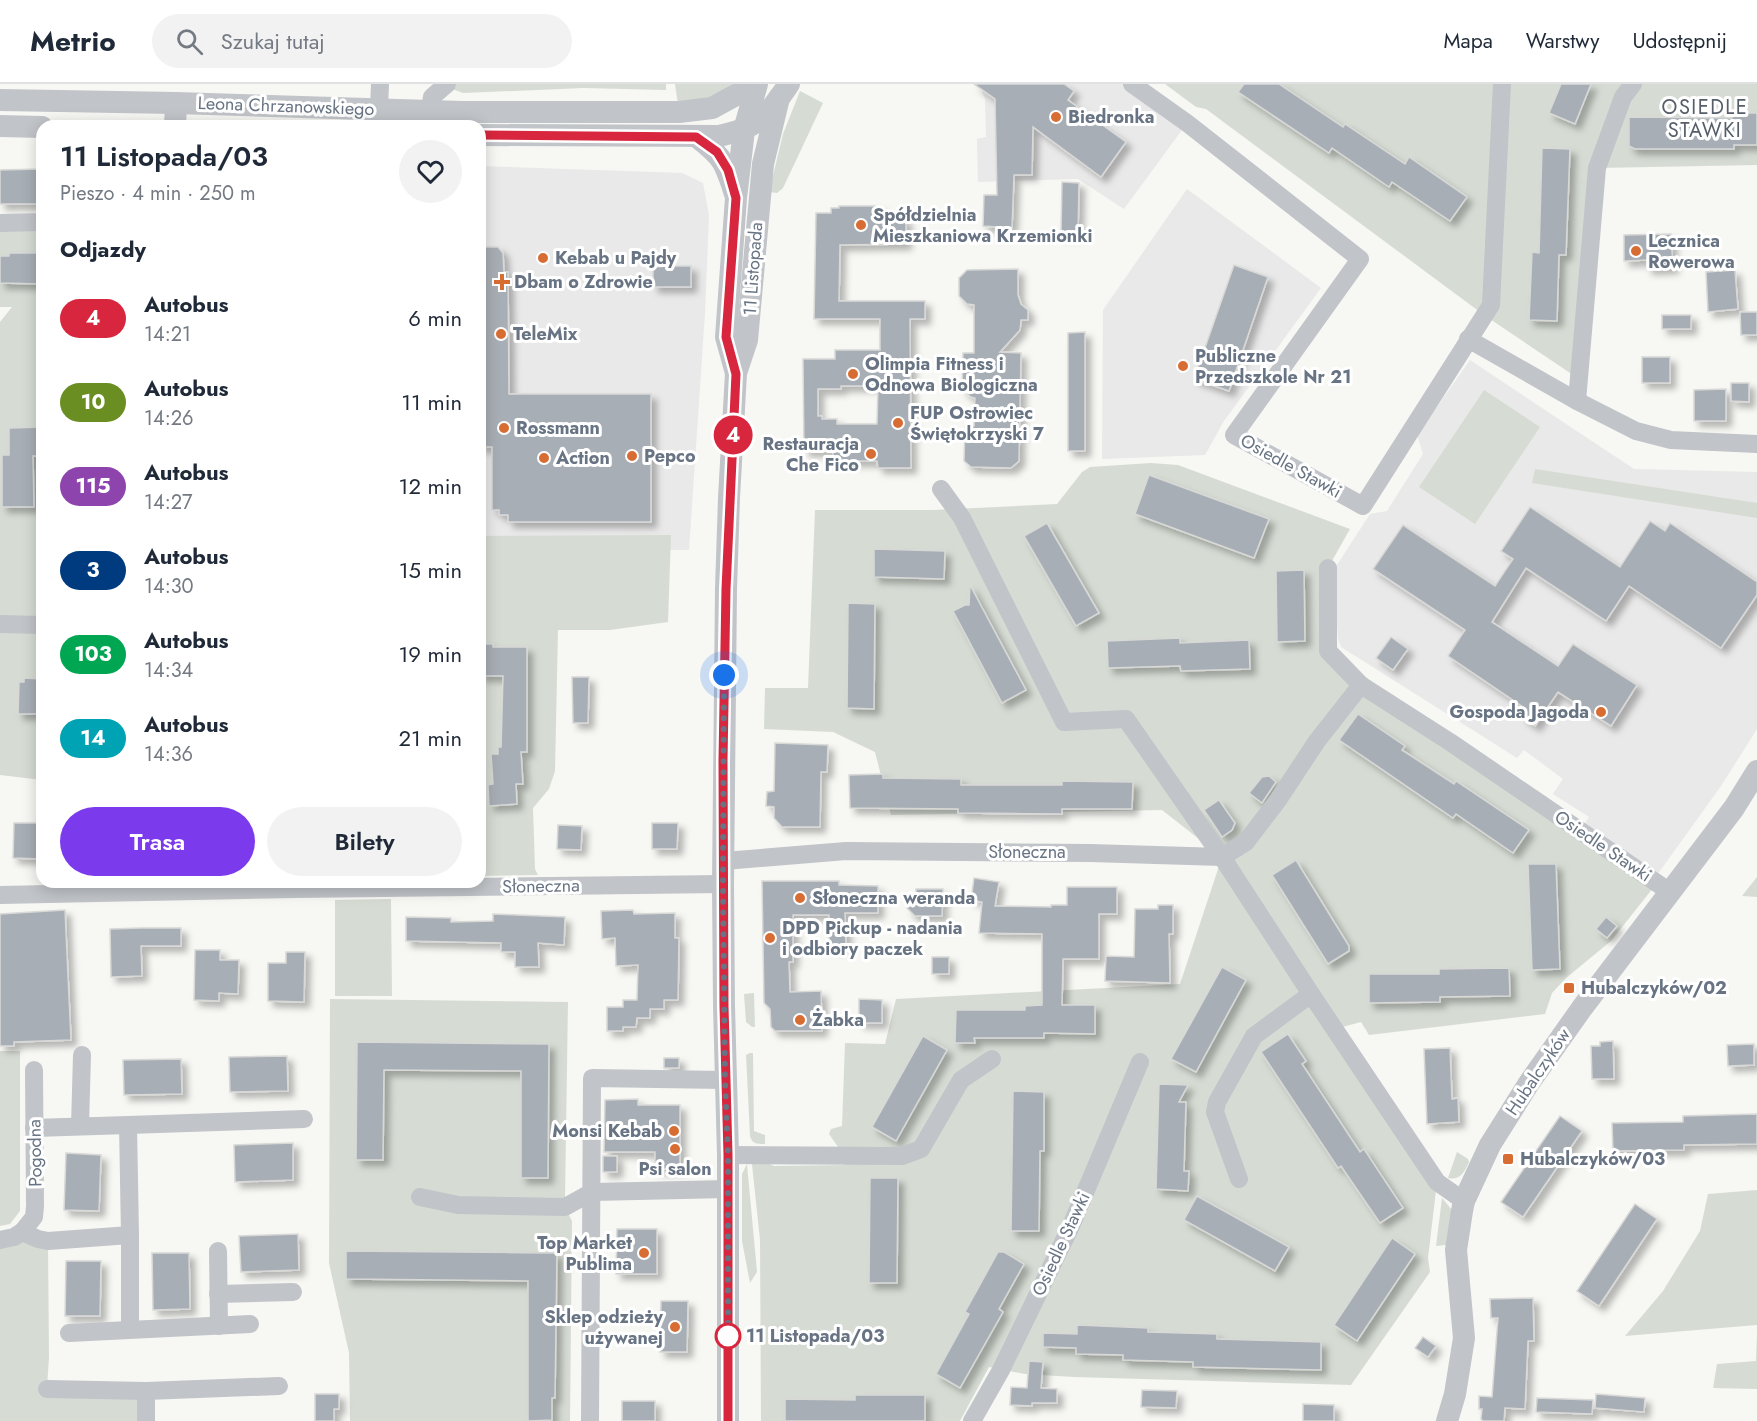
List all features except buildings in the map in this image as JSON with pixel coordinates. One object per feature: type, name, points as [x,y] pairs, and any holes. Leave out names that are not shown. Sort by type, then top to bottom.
[{"type":"street","points":[[379,109],[380,84]]},
{"type":"street","points":[[430,109],[432,98],[447,84]]},
{"type":"street","points":[[712,108],[756,84]]},
{"type":"street","name":"11 Listopada","points":[[736,374],[726,337],[736,198],[744,130],[756,84]]},
{"type":"street","name":"Osiedle Stawki","points":[[1132,84],[1187,123],[1360,259],[1234,435],[1363,506],[1491,304],[1502,84]]},
{"type":"street","points":[[1577,400],[1598,168],[1623,98],[1633,84]]},
{"type":"street","points":[[486,135],[719,136],[744,130],[761,120],[784,91]]},
{"type":"street","name":"11 Listopada","points":[[728,1421],[728,1155],[723,884],[726,589],[736,374],[747,340],[763,164],[784,91]]},
{"type":"street","name":"Leona Chrzanowskiego","points":[[5,97],[176,103],[287,117],[379,109],[484,112],[679,112],[712,108]]},
{"type":"street","points":[[175,120],[176,103]]},
{"type":"street","points":[[712,108],[728,115],[744,130],[752,139],[763,164]]},
{"type":"street","points":[[0,126],[36,127]]},
{"type":"street","points":[[696,137],[717,152],[728,170],[736,198]]},
{"type":"street","points":[[0,223],[36,222]]},
{"type":"street","points":[[1468,339],[1635,431],[1671,440],[1757,444]]},
{"type":"street","points":[[941,489],[962,518],[1064,722],[1126,719],[1222,856],[1437,1182],[1464,1201]]},
{"type":"street","name":"Osiedle Stawki","points":[[1328,568],[1328,651],[1361,685],[1450,742],[1670,892]]},
{"type":"street","points":[[0,624],[36,625]]},
{"type":"street","points":[[1222,856],[1246,842],[1278,800],[1317,741],[1361,685]]},
{"type":"street","name":"Hubalczyków","points":[[1447,1421],[1455,1394],[1464,1338],[1456,1250],[1464,1201],[1490,1145],[1529,1083],[1582,1008],[1734,808],[1757,771]]},
{"type":"street","name":"Słoneczna","points":[[724,861],[846,851],[1222,856]]},
{"type":"street","name":"Słoneczna","points":[[486,887],[723,884]]},
{"type":"street","name":"Słoneczna","points":[[0,896],[365,888]]},
{"type":"street","points":[[1239,1179],[1215,1112],[1217,1102],[1254,1036],[1311,994]]},
{"type":"street","points":[[80,1126],[82,1055]]},
{"type":"street","points":[[728,1155],[902,1155],[921,1149],[961,1080],[992,1059]]},
{"type":"street","name":"Osiedle Stawki","points":[[972,1421],[1001,1370],[1071,1226],[1140,1062]]},
{"type":"street","name":"Pogodna","points":[[22,1232],[33,1217],[35,1206],[34,1070]]},
{"type":"street","points":[[590,1421],[592,1078],[725,1080]]},
{"type":"street","points":[[34,1128],[304,1119]]},
{"type":"street","points":[[128,1125],[130,1329]]},
{"type":"street","points":[[420,1197],[458,1205],[565,1206],[592,1192],[728,1190]]},
{"type":"street","points":[[0,1240],[14,1237],[22,1232],[48,1241],[130,1235]]},
{"type":"street","points":[[218,1251],[219,1326]]},
{"type":"street","points":[[218,1294],[293,1292]]},
{"type":"street","points":[[69,1333],[250,1324]]},
{"type":"street","points":[[47,1389],[146,1391],[279,1386]]},
{"type":"street","points":[[146,1391],[146,1421]]},
{"type":"shaded area","points":[[447,84],[666,84],[666,90],[583,88],[463,93],[444,86]]},
{"type":"shaded area","points":[[675,84],[756,84],[679,112]]},
{"type":"shaded area","points":[[986,84],[1132,84],[1187,123],[1124,209],[1078,179],[978,182],[977,139],[986,137],[985,99],[982,92]]},
{"type":"shaded area","points":[[1165,84],[1757,84],[1757,165],[1597,168],[1579,379],[1484,315],[1206,109],[1196,107]]},
{"type":"shaded area","points":[[800,91],[823,103],[783,188],[777,193],[769,192],[783,134]]},
{"type":"shaded area","points":[[486,166],[682,173],[703,183],[709,216],[705,313],[689,550],[486,550]]},
{"type":"shaded area","name":"Publiczne Przedszkole Nr 21","points":[[1187,189],[1321,288],[1224,421],[1205,455],[1102,459],[1103,310]]},
{"type":"shaded area","points":[[36,222],[36,779],[0,775],[0,322],[12,307],[0,307],[0,223]]},
{"type":"shaded area","points":[[1470,360],[1634,469],[1757,472],[1757,729],[1721,786],[1657,875],[1583,826],[1589,817],[1553,794],[1563,779],[1524,750],[1517,758],[1341,647],[1338,639],[1333,571],[1370,514],[1387,511],[1423,454],[1417,435]]},
{"type":"shaded area","points":[[1484,390],[1540,427],[1475,524],[1419,487]]},
{"type":"shaded area","points":[[1151,463],[1178,465],[1350,529],[1328,568],[1328,651],[1657,883],[1611,941],[1566,978],[1552,993],[1545,1014],[1369,1035],[1361,1022],[1335,1029],[1437,1182],[1428,1258],[1430,1272],[1351,1385],[1074,1377],[1025,1374],[989,1367],[960,1421],[761,1421],[760,1240],[751,1155],[774,1166],[845,1165],[843,1154],[829,1134],[831,1129],[842,1126],[845,1043],[885,1044],[896,999],[1180,984],[1222,857],[1162,810],[891,815],[875,752],[833,732],[764,729],[765,688],[808,688],[815,510],[933,510],[1057,504],[1082,472],[1090,467]]},
{"type":"shaded area","points":[[1535,469],[1757,503],[1757,518],[1532,483]]},
{"type":"shaded area","points":[[671,535],[668,622],[610,630],[558,630],[555,771],[549,789],[533,808],[535,869],[538,875],[486,876],[486,536]]},
{"type":"shaded area","points":[[1757,877],[1757,897],[1742,896]]},
{"type":"shaded area","points":[[391,899],[392,996],[335,996],[335,900]]},
{"type":"shaded area","points":[[754,993],[755,1027],[752,1027],[746,1022],[744,994]]},
{"type":"shaded area","points":[[330,999],[568,1002],[565,1207],[572,1221],[570,1421],[350,1421],[349,1353],[329,1263]]},
{"type":"shaded area","points":[[0,1051],[20,1051],[20,1211],[10,1224],[0,1226]]},
{"type":"shaded area","points":[[753,1053],[754,1131],[765,1135],[765,1144],[755,1143],[750,1136],[746,1055]]},
{"type":"shaded area","points":[[1457,1152],[1469,1162],[1459,1177],[1448,1178]]},
{"type":"shaded area","points":[[747,1164],[757,1272],[750,1283],[742,1241],[742,1174]]},
{"type":"shaded area","points":[[1757,1190],[1757,1325],[1625,1336],[1663,1291],[1700,1231],[1708,1194]]},
{"type":"shaded area","points":[[1442,1198],[1452,1210],[1446,1245],[1436,1246]]},
{"type":"shaded area","points":[[0,1240],[48,1241],[47,1388],[146,1391],[146,1421],[0,1421]]},
{"type":"shaded area","points":[[1757,1332],[1757,1389],[1713,1388],[1717,1364],[1756,1361]]},
{"type":"bus line","name":"4","points":[[486,135],[696,137],[717,152],[728,170],[736,198],[726,337],[736,374],[729,498],[723,760],[724,1006],[728,1155],[728,1421]]},
{"type":"place","name":"Biedronka","points":[[1056,117]]},
{"type":"place","name":"Spółdzielnia Mieszkaniowa Krzemionki","points":[[861,225]]},
{"type":"place","name":"Lecznica Rowerowa","points":[[1636,251]]},
{"type":"place","name":"Kebab u Pajdy","points":[[543,258]]},
{"type":"place","name":"Dbam o Zdrowie","points":[[502,282]]},
{"type":"place","name":"TeleMix","points":[[501,334]]},
{"type":"place","name":"Publiczne Przedszkole Nr 21","points":[[1183,366]]},
{"type":"place","name":"Olimpia Fitness i Odnowa Biologiczna","points":[[853,374]]},
{"type":"place","name":"FUP Ostrowiec Świętokrzyski 7","points":[[898,423]]},
{"type":"place","name":"Rossmann","points":[[504,428]]},
{"type":"place","name":"Restauracja Che Fico","points":[[871,454]]},
{"type":"place","name":"Pepco","points":[[632,456]]},
{"type":"place","name":"Action","points":[[544,458]]},
{"type":"place","name":"Gospoda Jagoda","points":[[1601,712]]},
{"type":"place","name":"Słoneczna weranda","points":[[800,898]]},
{"type":"place","name":"DPD Pickup - nadania i odbiory paczek","points":[[770,938]]},
{"type":"place","name":"Hubalczyków/02","points":[[1569,988]]},
{"type":"place","name":"Żabka","points":[[800,1020]]},
{"type":"place","name":"Monsi Kebab","points":[[674,1131]]},
{"type":"place","name":"Psi salon","points":[[675,1149]]},
{"type":"place","name":"Hubalczyków/03","points":[[1508,1159]]},
{"type":"place","name":"Top Market Publima","points":[[644,1253]]},
{"type":"place","name":"Sklep odzieży używanej","points":[[675,1327]]},
{"type":"place","name":"11 Listopada/03","points":[[728,1336]]},
{"type":"district","name":"OSIEDLE STAWKI","points":[[1705,118]]},
{"type":"route","points":[[724,675],[723,884],[728,1155],[728,1336]]}]
